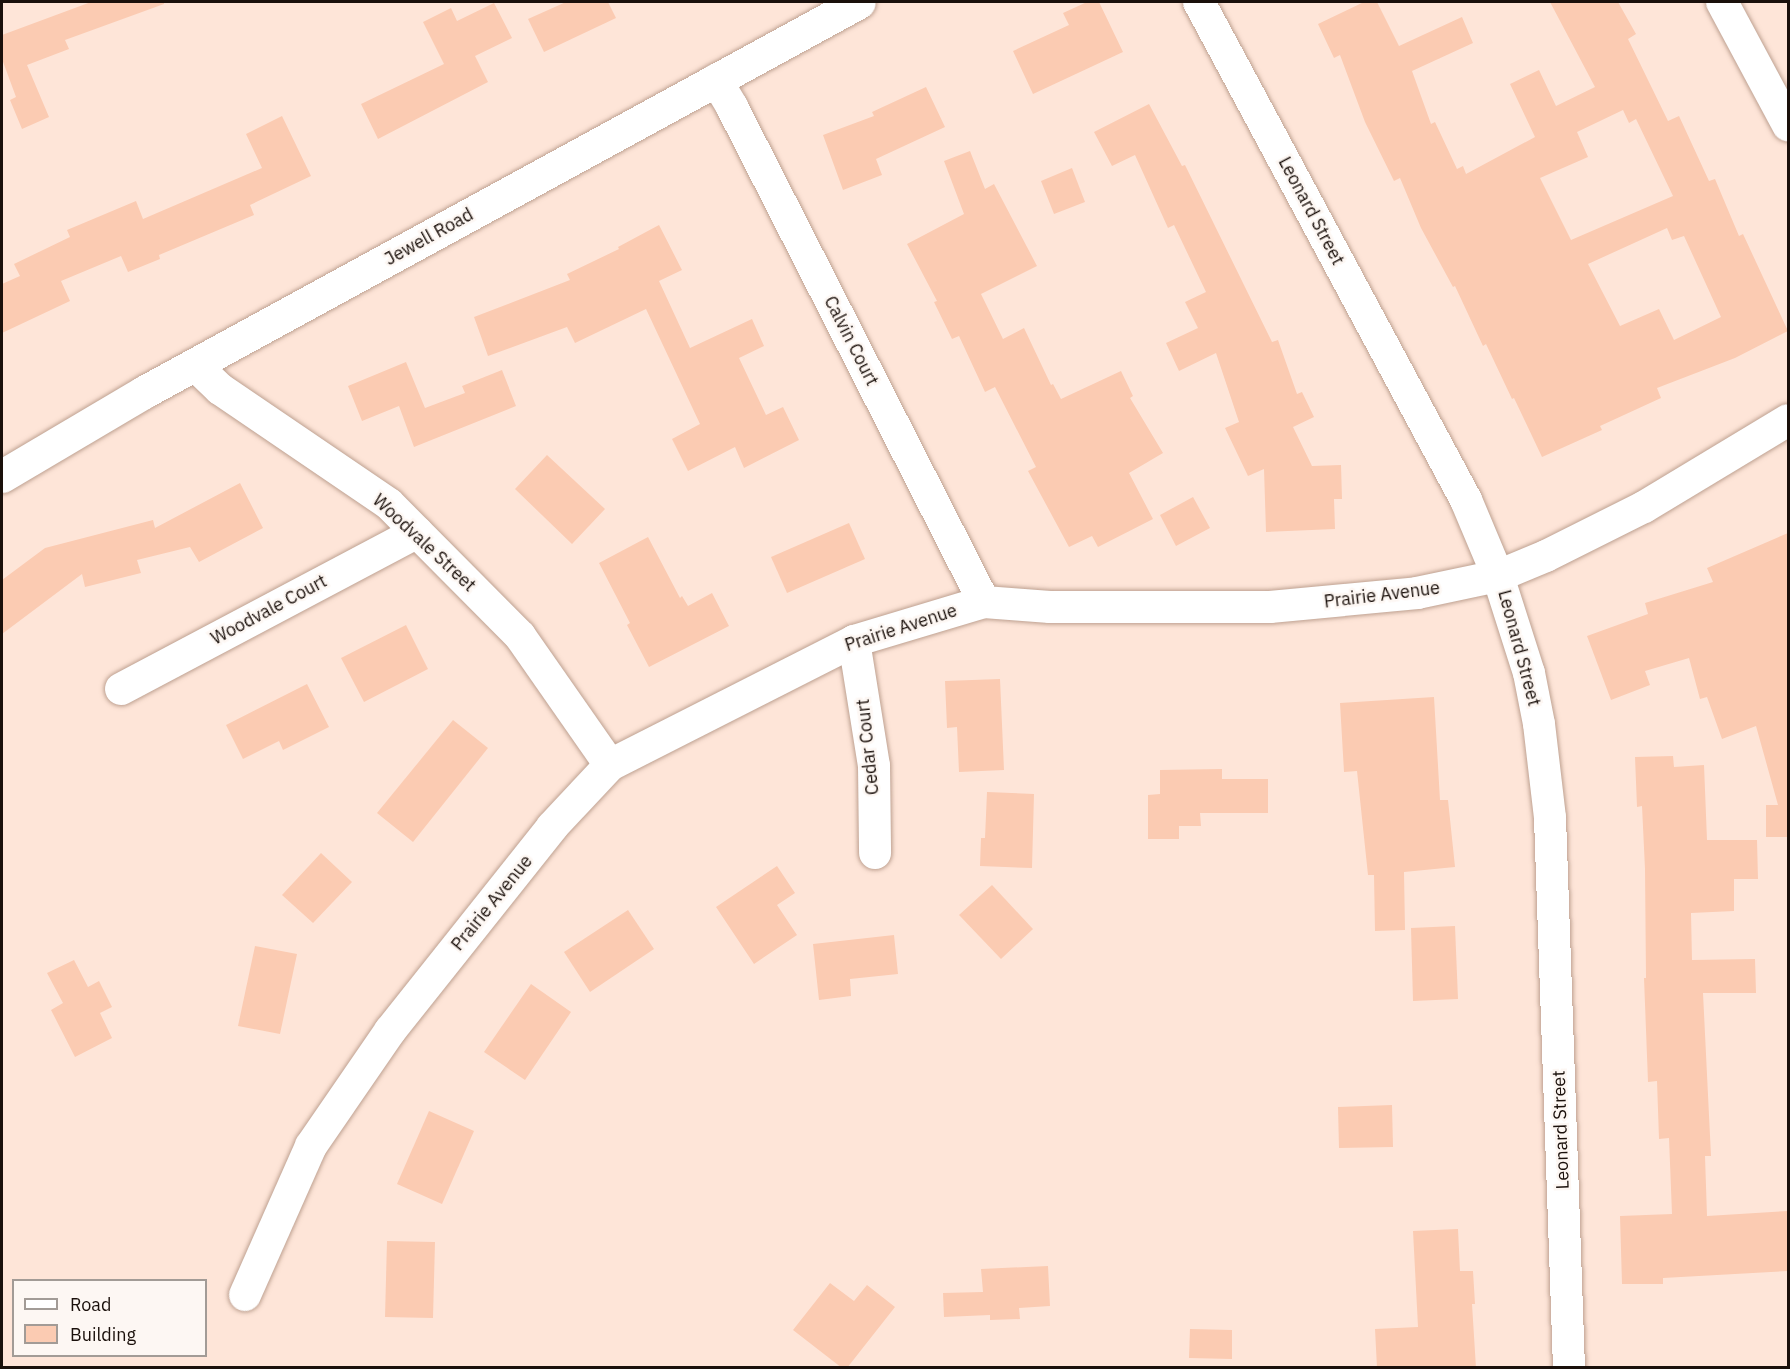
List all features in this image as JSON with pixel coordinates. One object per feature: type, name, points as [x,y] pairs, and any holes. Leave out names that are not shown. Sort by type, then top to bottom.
[{"type":"street","name":"Jewell Road","points":[[2,476],[195,365],[859,2]]},
{"type":"street","name":"Leonard Street","points":[[1199,2],[1466,500],[1498,576],[1529,674],[1539,724],[1550,818],[1569,1368]]},
{"type":"street","points":[[1722,2],[1788,125]]},
{"type":"street","name":"Calvin Court","points":[[716,80],[732,107],[984,602]]},
{"type":"street","name":"Woodvale Street","points":[[195,365],[220,389],[389,504],[520,636],[610,765]]},
{"type":"street","name":"Prairie Avenue","points":[[245,1295],[311,1146],[390,1031],[552,827],[610,765],[854,640],[984,602],[1050,607],[1270,607],[1417,592],[1498,576],[1546,556],[1644,507],[1788,420]]},
{"type":"street","name":"Woodvale Court","points":[[121,688],[417,532]]},
{"type":"street","name":"Cedar Court","points":[[854,640],[874,766],[875,853]]},
{"type":"building","points":[[91,2],[164,2],[164,4],[65,40],[69,49],[27,65],[49,117],[22,129],[10,100],[16,97],[2,59],[2,35]]},
{"type":"building","points":[[566,2],[608,2],[616,18],[544,52],[528,19]]},
{"type":"building","points":[[1087,2],[1099,2],[1123,52],[1033,94],[1013,51],[1069,25],[1063,13]]},
{"type":"building","points":[[1364,2],[1377,2],[1399,46],[1462,17],[1473,43],[1412,71],[1431,124],[1435,122],[1457,169],[1463,166],[1466,174],[1535,137],[1510,84],[1539,70],[1556,106],[1595,87],[1550,2],[1618,2],[1636,34],[1628,39],[1668,121],[1679,116],[1709,181],[1715,179],[1739,236],[1743,234],[1788,331],[1735,358],[1657,388],[1661,398],[1600,426],[1602,430],[1542,457],[1486,344],[1483,346],[1455,286],[1453,287],[1421,228],[1400,178],[1394,181],[1365,122],[1340,55],[1334,58],[1318,24]],"holes":[[[1623,110],[1629,123],[1636,119],[1673,196],[1571,240],[1540,178],[1588,157],[1577,132]],[[1667,228],[1672,240],[1684,236],[1721,317],[1674,340],[1659,309],[1620,326],[1588,264]]]},
{"type":"building","points":[[494,3],[512,38],[475,56],[488,82],[378,139],[361,104],[444,64],[423,22],[451,8],[457,21]]},
{"type":"building","points":[[926,87],[945,127],[876,159],[882,175],[843,190],[823,135],[874,116],[872,112]]},
{"type":"building","points":[[1149,104],[1182,166],[1185,165],[1272,342],[1278,340],[1297,394],[1302,392],[1314,417],[1293,427],[1312,466],[1341,465],[1342,499],[1334,499],[1335,529],[1266,532],[1264,469],[1248,476],[1225,428],[1239,422],[1216,353],[1179,371],[1166,343],[1198,328],[1185,302],[1206,292],[1174,225],[1168,228],[1135,155],[1112,166],[1094,132]]},
{"type":"building","points":[[282,116],[311,176],[250,205],[254,215],[159,255],[160,259],[128,272],[121,256],[61,281],[70,301],[2,333],[2,284],[20,276],[14,264],[70,237],[67,230],[136,201],[143,219],[262,168],[246,134]]},
{"type":"building","points":[[970,151],[985,189],[994,184],[1037,266],[981,294],[1003,339],[1024,328],[1051,385],[1053,384],[1061,399],[1121,371],[1133,396],[1130,398],[1163,453],[1129,473],[1153,519],[1098,547],[1092,536],[1069,547],[1028,471],[1036,467],[995,387],[985,392],[959,336],[952,339],[934,302],[937,301],[907,244],[964,214],[944,161]]},
{"type":"building","points":[[1072,168],[1085,202],[1054,214],[1041,181]]},
{"type":"building","points":[[659,225],[682,270],[659,281],[690,348],[752,319],[764,346],[739,358],[766,415],[783,407],[799,440],[744,468],[735,447],[688,471],[672,439],[700,424],[646,309],[575,343],[567,327],[488,356],[474,317],[570,280],[567,274],[619,249],[618,247]]},
{"type":"building","points":[[406,362],[425,408],[465,393],[462,386],[502,370],[516,406],[414,447],[399,406],[362,421],[348,386]]},
{"type":"building","points":[[547,455],[605,509],[572,544],[515,489]]},
{"type":"building","points":[[240,483],[263,528],[199,562],[190,547],[137,560],[141,573],[85,587],[82,574],[2,634],[2,580],[45,548],[153,520],[155,528]]},
{"type":"building","points":[[1193,497],[1210,528],[1176,546],[1160,515]]},
{"type":"building","points":[[849,523],[865,559],[787,593],[771,557]]},
{"type":"building","points":[[1788,533],[1788,837],[1766,837],[1766,805],[1778,805],[1756,726],[1722,739],[1707,697],[1700,699],[1689,658],[1645,671],[1650,685],[1611,700],[1587,636],[1648,614],[1645,603],[1713,582],[1707,568]]},
{"type":"building","points":[[648,537],[680,598],[682,596],[688,606],[712,593],[729,626],[649,667],[627,625],[630,623],[599,563]]},
{"type":"building","points":[[406,625],[428,669],[364,702],[341,658]]},
{"type":"building","points":[[1000,679],[1004,770],[959,772],[957,727],[947,728],[945,681]]},
{"type":"building","points":[[307,684],[329,727],[283,750],[279,741],[243,759],[226,725]]},
{"type":"building","points":[[1434,697],[1440,800],[1448,800],[1455,867],[1404,872],[1405,930],[1375,931],[1374,875],[1368,875],[1357,771],[1344,772],[1340,703]]},
{"type":"building","points":[[453,720],[488,748],[413,842],[377,813]]},
{"type":"building","points":[[1673,756],[1674,767],[1704,765],[1707,840],[1757,840],[1758,879],[1734,879],[1734,911],[1691,913],[1692,960],[1755,959],[1756,993],[1703,993],[1711,1156],[1705,1156],[1707,1216],[1788,1211],[1788,1271],[1663,1278],[1663,1284],[1622,1284],[1620,1216],[1672,1214],[1669,1138],[1659,1139],[1657,1081],[1648,1082],[1644,978],[1646,978],[1645,869],[1642,806],[1637,807],[1635,757]]},
{"type":"building","points":[[1222,769],[1222,779],[1268,779],[1268,813],[1200,813],[1201,826],[1179,826],[1179,839],[1148,839],[1148,795],[1160,794],[1160,770]]},
{"type":"building","points":[[987,792],[1034,794],[1032,868],[980,866],[981,838],[985,838]]},
{"type":"building","points":[[321,853],[352,882],[313,923],[282,895]]},
{"type":"building","points":[[777,866],[795,893],[777,905],[797,935],[754,964],[716,907]]},
{"type":"building","points":[[992,885],[1033,929],[1001,959],[959,915]]},
{"type":"building","points":[[628,910],[654,949],[590,992],[564,952]]},
{"type":"building","points":[[1455,926],[1458,999],[1413,1001],[1411,928]]},
{"type":"building","points":[[894,935],[898,974],[850,979],[851,996],[819,1000],[813,944]]},
{"type":"building","points":[[255,946],[297,954],[280,1034],[238,1026]]},
{"type":"building","points":[[74,960],[88,987],[99,981],[112,1007],[100,1013],[112,1038],[75,1057],[51,1010],[63,1003],[47,973]]},
{"type":"building","points":[[531,984],[571,1012],[525,1080],[484,1052]]},
{"type":"building","points":[[1392,1105],[1393,1147],[1339,1148],[1338,1107]]},
{"type":"building","points":[[429,1111],[474,1131],[442,1204],[397,1184]]},
{"type":"building","points":[[1458,1229],[1460,1271],[1473,1271],[1475,1304],[1472,1304],[1476,1368],[1377,1368],[1375,1329],[1418,1327],[1413,1231]]},
{"type":"building","points":[[387,1241],[435,1242],[433,1318],[385,1317]]},
{"type":"building","points":[[1048,1266],[1050,1306],[1019,1308],[1020,1319],[990,1320],[990,1315],[944,1317],[943,1293],[983,1292],[981,1269]]},
{"type":"building","points":[[830,1283],[854,1301],[867,1285],[895,1307],[847,1368],[842,1368],[793,1330]]},
{"type":"building","points":[[1190,1329],[1232,1330],[1232,1359],[1189,1358]]}]
